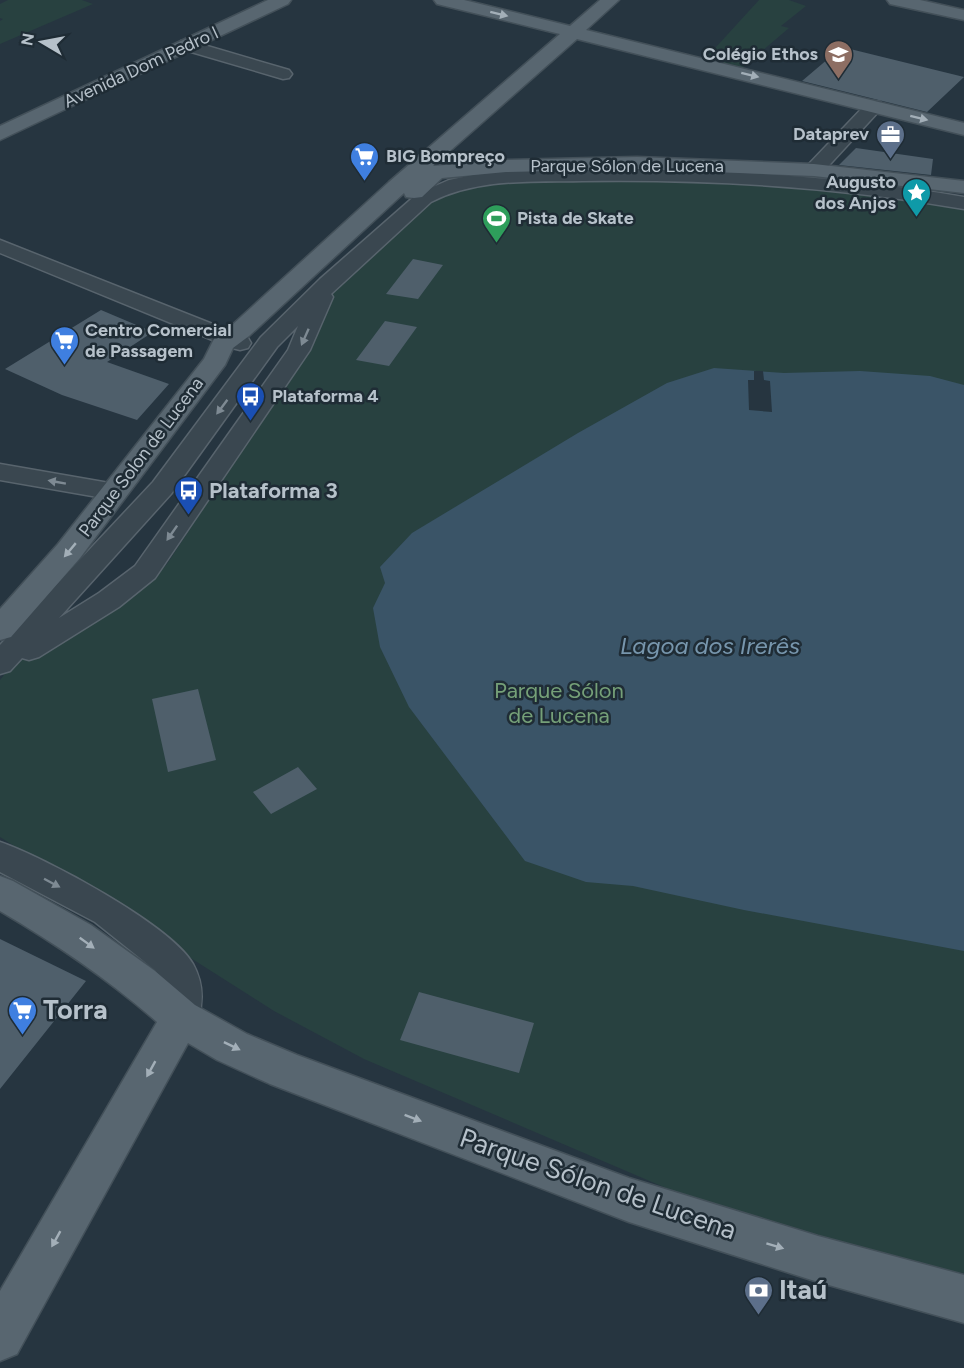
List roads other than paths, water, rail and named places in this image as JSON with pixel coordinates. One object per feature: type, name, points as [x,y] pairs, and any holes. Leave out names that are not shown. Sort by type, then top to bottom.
[{"type":"main road","name":"Avenida Dom Pedro I","points":[[0,121],[262,0]]},
{"type":"main road","name":"Avenida Dom Pedro I","points":[[0,134],[282,0]]},
{"type":"main road","points":[[442,0],[964,129]]},
{"type":"main road","points":[[579,34],[610,0]]},
{"type":"main road","points":[[579,34],[627,0]]},
{"type":"main road","points":[[896,0],[964,15]]},
{"type":"main road","points":[[924,0],[964,9]]},
{"type":"main road","name":"Parque Solon de Lucena","points":[[0,629],[69,551],[240,330],[416,180],[579,34]]},
{"type":"main road","name":"Parque Sólon de Lucena","points":[[416,180],[506,166],[637,163],[814,170],[963,199]]},
{"type":"main road","name":"Parque Sólon de Lucena","points":[[0,892],[77,937],[141,983],[181,1018],[232,1047],[285,1070],[629,1200],[818,1259],[964,1299]]},
{"type":"main road","points":[[0,1337],[181,1018]]},
{"type":"street","points":[[187,45],[283,74]]},
{"type":"street","points":[[814,170],[874,106]]},
{"type":"street","points":[[0,664],[162,488],[269,342],[328,284],[424,198],[448,186],[488,179],[630,174],[844,184],[963,199]]},
{"type":"street","points":[[0,246],[226,349]]},
{"type":"street","points":[[0,258],[121,302]]},
{"type":"street","points":[[0,670],[76,619],[109,600],[144,572],[299,350],[328,284]]},
{"type":"street","points":[[0,472],[115,492]]},
{"type":"street","points":[[0,856],[106,912],[168,959],[179,973],[185,993],[181,1018]]},
{"type":"water","name":"Lagoa dos Irerês","points":[[714,368],[784,373],[860,371],[930,376],[964,385],[964,951],[744,910],[633,886],[586,882],[525,861],[409,707],[380,647],[373,608],[385,583],[380,567],[412,533],[578,433],[667,383]]},
{"type":"place","name":"Colégio Ethos","points":[[839,80]]},
{"type":"place","name":"Dataprev","points":[[890,160]]},
{"type":"place","name":"BIG Bompreço","points":[[365,182]]},
{"type":"place","name":"Augusto dos Anjos","points":[[917,218]]},
{"type":"place","name":"Pista de Skate","points":[[496,244]]},
{"type":"place","name":"Centro Comercial de Passagem","points":[[64,366]]},
{"type":"place","name":"Plataforma 4","points":[[251,422]]},
{"type":"place","name":"Plataforma 3","points":[[188,516]]},
{"type":"place","name":"Torra","points":[[22,1036]]},
{"type":"place","name":"Itaú","points":[[758,1316]]}]
